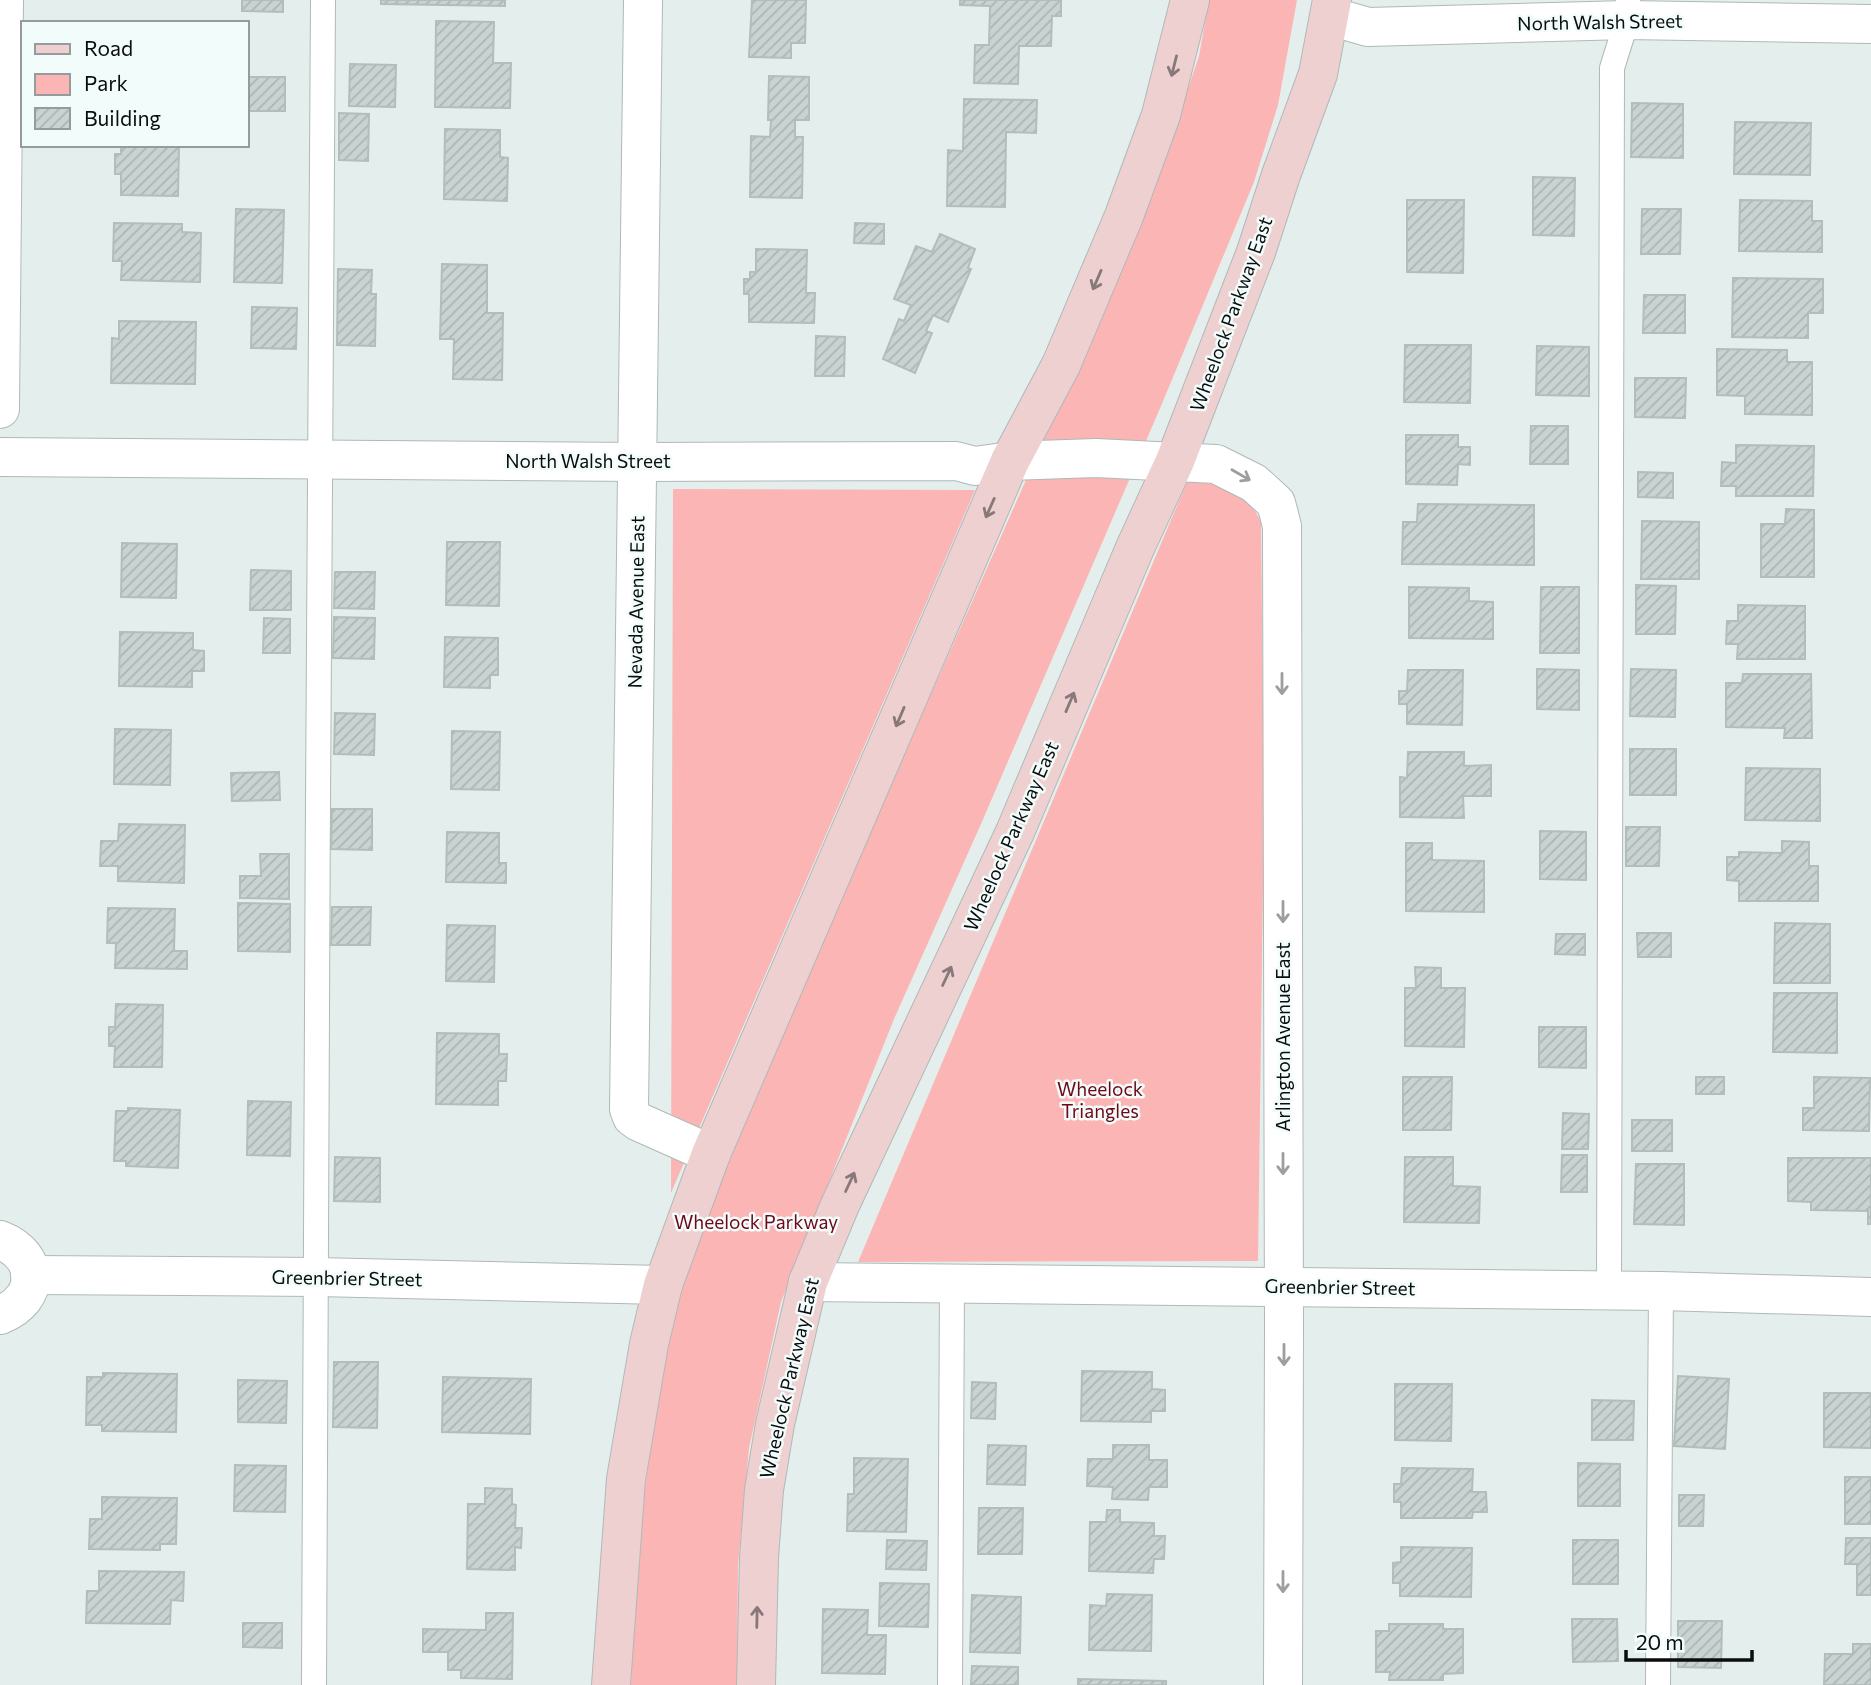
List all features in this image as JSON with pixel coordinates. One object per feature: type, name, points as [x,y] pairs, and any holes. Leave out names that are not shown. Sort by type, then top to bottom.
[{"type":"street","points":[[0,409],[4,0]]},
{"type":"street","name":"Nevada Avenue East","points":[[643,0],[629,1109],[639,1122],[711,1154]]},
{"type":"street","points":[[611,1685],[626,1479],[649,1344],[663,1285],[711,1154],[1010,461],[1061,366],[1124,216],[1161,115],[1190,0]]},
{"type":"street","name":"North Walsh Street","points":[[1331,8],[1368,27],[1627,10],[1871,24]]},
{"type":"street","name":"Wheelock Parkway East","points":[[756,1685],[759,1558],[764,1490],[775,1424],[808,1282],[840,1205],[1015,832],[1135,548],[1175,461],[1256,251],[1280,175],[1318,74],[1331,8]]},
{"type":"street","name":"North Walsh Street","points":[[0,457],[639,462],[956,461],[975,466],[1010,461],[1096,458],[1175,461]]},
{"type":"street","name":"Arlington Avenue East","points":[[1175,461],[1216,464],[1254,483],[1276,503],[1282,526],[1283,1685]]},
{"type":"street","points":[[0,1240],[13,1245],[25,1256],[30,1275],[30,1285],[24,1299],[14,1310],[0,1315]]},
{"type":"street","name":"Greenbrier Street","points":[[30,1275],[317,1277],[663,1285]]},
{"type":"street","name":"Greenbrier Street","points":[[808,1282],[1609,1290],[1871,1297]]},
{"type":"lane","points":[[314,1685],[318,459],[323,0]]},
{"type":"lane","points":[[1609,1290],[1612,68],[1627,10]]},
{"type":"lane","points":[[950,1685],[952,1283]]},
{"type":"lane","points":[[1658,1685],[1661,1291]]},
{"type":"green space","name":"Wheelock Parkway","points":[[1209,0],[1297,0],[1278,105],[1254,182],[1161,406],[894,1019],[781,1302],[749,1448],[738,1565],[737,1685],[631,1685],[637,1542],[652,1439],[673,1311],[702,1211],[1108,295],[1163,163],[1199,56]]},
{"type":"green space","name":"Wheelock Triangles","points":[[1187,482],[1239,485],[1261,521],[1264,809],[1258,1261],[858,1262]]},
{"type":"green space","points":[[673,489],[975,490],[671,1193]]},
{"type":"building","points":[[242,0],[283,0],[283,12],[242,11]]},
{"type":"building","points":[[381,0],[505,0],[505,6],[381,4]]},
{"type":"building","points":[[752,0],[806,0],[805,43],[791,43],[791,58],[749,57]]},
{"type":"building","points":[[960,0],[1061,0],[1061,16],[1052,16],[1051,46],[1019,46],[1018,84],[974,83],[975,45],[989,45],[990,6],[960,5]]},
{"type":"building","points":[[436,21],[494,22],[493,63],[511,63],[510,108],[435,107]]},
{"type":"building","points":[[350,64],[396,65],[395,107],[349,106]]},
{"type":"building","points":[[769,76],[809,77],[809,120],[795,120],[795,137],[803,137],[802,198],[750,197],[751,136],[770,137]]},
{"type":"building","points":[[248,77],[285,77],[285,111],[248,111]]},
{"type":"building","points":[[964,99],[1037,100],[1036,133],[1006,132],[1005,207],[947,206],[948,150],[963,151]]},
{"type":"building","points":[[1632,103],[1683,104],[1683,158],[1631,157]]},
{"type":"building","points":[[339,113],[369,114],[368,161],[339,160]]},
{"type":"building","points":[[1735,122],[1811,123],[1810,175],[1734,174]]},
{"type":"building","points":[[445,129],[500,130],[500,157],[508,158],[507,201],[444,199]]},
{"type":"building","points":[[121,147],[179,147],[178,196],[121,195],[121,174],[115,174],[115,154],[121,154]]},
{"type":"building","points":[[1533,177],[1575,178],[1574,236],[1533,235]]},
{"type":"building","points":[[1407,200],[1464,200],[1463,273],[1407,272]]},
{"type":"building","points":[[1740,200],[1812,201],[1812,221],[1822,221],[1822,252],[1739,251]]},
{"type":"building","points":[[236,209],[284,210],[282,283],[234,282]]},
{"type":"building","points":[[1642,209],[1681,209],[1680,254],[1641,254]]},
{"type":"building","points":[[114,223],[182,224],[182,232],[201,233],[200,282],[121,280],[122,261],[113,261]]},
{"type":"building","points":[[855,223],[884,224],[884,244],[854,243]]},
{"type":"building","points":[[940,234],[975,249],[968,268],[971,269],[948,322],[933,315],[926,331],[932,333],[915,373],[883,359],[899,319],[904,321],[911,305],[894,299],[916,246],[932,252]]},
{"type":"building","points":[[756,249],[807,250],[806,293],[815,293],[814,323],[749,322],[749,294],[744,294],[744,279],[750,279],[750,272],[756,272]]},
{"type":"building","points":[[442,264],[487,265],[487,313],[503,313],[502,380],[453,379],[454,339],[440,339]]},
{"type":"building","points":[[338,269],[372,270],[371,294],[376,294],[375,346],[337,345]]},
{"type":"building","points":[[1733,278],[1823,279],[1823,313],[1808,313],[1808,338],[1732,337]]},
{"type":"building","points":[[1644,295],[1685,295],[1685,333],[1643,333]]},
{"type":"building","points":[[252,307],[297,308],[296,349],[251,348]]},
{"type":"building","points":[[119,321],[196,322],[195,384],[111,383],[112,338],[119,339]]},
{"type":"building","points":[[816,336],[845,337],[844,376],[815,376]]},
{"type":"building","points":[[1405,345],[1471,345],[1470,403],[1404,402]]},
{"type":"building","points":[[1537,346],[1589,347],[1589,396],[1536,395]]},
{"type":"building","points":[[1717,349],[1787,350],[1787,362],[1812,362],[1812,415],[1745,414],[1745,396],[1717,395]]},
{"type":"building","points":[[1635,378],[1686,378],[1685,418],[1635,417]]},
{"type":"building","points":[[1531,426],[1568,426],[1568,464],[1530,464]]},
{"type":"building","points":[[1406,435],[1458,435],[1458,447],[1470,447],[1470,465],[1458,464],[1457,485],[1406,484]]},
{"type":"building","points":[[1736,445],[1814,446],[1813,496],[1736,496],[1736,486],[1721,486],[1722,462],[1736,463]]},
{"type":"building","points":[[1638,472],[1673,473],[1673,498],[1638,497]]},
{"type":"building","points":[[1418,504],[1534,505],[1534,565],[1402,564],[1403,522],[1417,522]]},
{"type":"building","points":[[1786,509],[1814,510],[1814,577],[1761,577],[1761,524],[1785,524]]},
{"type":"building","points":[[1642,521],[1699,522],[1699,579],[1641,579]]},
{"type":"building","points":[[447,542],[500,542],[499,606],[446,605]]},
{"type":"building","points":[[122,543],[177,544],[176,598],[121,597]]},
{"type":"building","points":[[251,570],[291,571],[291,610],[250,610]]},
{"type":"building","points":[[335,572],[375,572],[374,609],[334,608]]},
{"type":"building","points":[[1636,585],[1676,586],[1675,634],[1636,634]]},
{"type":"building","points":[[1409,587],[1469,588],[1469,601],[1493,602],[1493,639],[1409,638]]},
{"type":"building","points":[[1541,587],[1579,587],[1579,653],[1540,653]]},
{"type":"building","points":[[1738,605],[1805,606],[1805,659],[1737,659],[1738,644],[1726,644],[1727,621],[1738,621]]},
{"type":"building","points":[[334,617],[375,618],[374,659],[333,658]]},
{"type":"building","points":[[264,618],[290,619],[290,653],[263,653]]},
{"type":"building","points":[[120,632],[193,633],[193,650],[204,651],[204,671],[192,671],[192,687],[119,686]]},
{"type":"building","points":[[445,637],[498,638],[498,675],[490,675],[490,688],[444,687]]},
{"type":"building","points":[[1537,669],[1579,670],[1579,710],[1537,709]]},
{"type":"building","points":[[1631,669],[1676,670],[1675,717],[1630,716]]},
{"type":"building","points":[[1408,670],[1463,670],[1462,725],[1407,724],[1407,704],[1399,704],[1399,691],[1407,691]]},
{"type":"building","points":[[1743,674],[1811,674],[1812,738],[1784,738],[1785,728],[1726,727],[1726,683],[1742,683]]},
{"type":"building","points":[[335,713],[375,714],[374,755],[334,754]]},
{"type":"building","points":[[115,729],[171,730],[170,785],[114,784]]},
{"type":"building","points":[[452,731],[500,732],[499,790],[451,789]]},
{"type":"building","points":[[1630,749],[1676,749],[1676,795],[1630,795]]},
{"type":"building","points":[[1408,752],[1464,752],[1464,766],[1491,765],[1491,796],[1463,796],[1464,818],[1400,817],[1400,777],[1407,778]]},
{"type":"building","points":[[1746,768],[1820,769],[1820,821],[1745,820]]},
{"type":"building","points":[[279,772],[280,800],[232,801],[231,773]]},
{"type":"building","points":[[332,809],[372,809],[372,850],[331,849]]},
{"type":"building","points":[[119,824],[185,825],[184,883],[118,881],[118,866],[100,866],[101,841],[118,841]]},
{"type":"building","points":[[1626,827],[1660,827],[1659,866],[1626,866]]},
{"type":"building","points":[[1540,831],[1586,832],[1586,880],[1540,879]]},
{"type":"building","points":[[447,832],[499,833],[499,863],[506,863],[506,883],[446,882]]},
{"type":"building","points":[[1782,841],[1809,842],[1809,866],[1818,866],[1818,901],[1739,901],[1739,881],[1727,880],[1727,857],[1739,857],[1739,852],[1782,853]]},
{"type":"building","points":[[1406,843],[1432,843],[1432,860],[1484,861],[1484,912],[1406,911]]},
{"type":"building","points":[[260,854],[289,854],[289,899],[240,898],[240,876],[261,876]]},
{"type":"building","points":[[238,903],[290,904],[290,952],[238,951]]},
{"type":"building","points":[[332,907],[371,907],[370,945],[331,945]]},
{"type":"building","points":[[108,908],[175,909],[174,951],[187,951],[187,969],[115,968],[116,943],[107,943]]},
{"type":"building","points":[[1775,923],[1830,924],[1830,983],[1774,983]]},
{"type":"building","points":[[447,925],[495,926],[494,982],[446,981]]},
{"type":"building","points":[[1637,933],[1671,933],[1671,957],[1638,957]]},
{"type":"building","points":[[1556,934],[1585,934],[1585,955],[1555,954]]},
{"type":"building","points":[[1415,967],[1441,968],[1441,988],[1465,988],[1464,1047],[1405,1046],[1405,988],[1416,988]]},
{"type":"building","points":[[1774,993],[1837,993],[1837,1053],[1773,1052]]},
{"type":"building","points":[[116,1004],[163,1005],[162,1067],[114,1067],[115,1046],[109,1046],[109,1027],[115,1027]]},
{"type":"building","points":[[1539,1027],[1586,1027],[1586,1068],[1539,1067]]},
{"type":"building","points":[[437,1033],[499,1034],[499,1054],[507,1054],[506,1081],[498,1081],[498,1105],[436,1104]]},
{"type":"building","points":[[1403,1077],[1452,1077],[1451,1130],[1403,1130]]},
{"type":"building","points":[[1696,1077],[1724,1077],[1724,1094],[1696,1094]]},
{"type":"building","points":[[1814,1077],[1870,1078],[1869,1131],[1803,1130],[1803,1108],[1814,1108]]},
{"type":"building","points":[[248,1101],[291,1102],[290,1156],[247,1155]]},
{"type":"building","points":[[128,1108],[180,1110],[178,1168],[126,1166],[126,1161],[114,1161],[116,1111],[128,1111]]},
{"type":"building","points":[[1563,1113],[1589,1114],[1588,1149],[1562,1149]]},
{"type":"building","points":[[1632,1120],[1672,1120],[1672,1151],[1632,1151]]},
{"type":"building","points":[[1562,1155],[1587,1155],[1587,1192],[1561,1192]]},
{"type":"building","points":[[335,1157],[380,1158],[380,1202],[334,1201]]},
{"type":"building","points":[[1405,1157],[1453,1157],[1453,1186],[1480,1187],[1479,1223],[1404,1222]]},
{"type":"building","points":[[1788,1158],[1871,1158],[1871,1224],[1868,1224],[1868,1211],[1811,1210],[1811,1202],[1788,1201]]},
{"type":"building","points":[[1636,1164],[1684,1164],[1684,1225],[1634,1224]]},
{"type":"building","points":[[334,1362],[378,1362],[377,1428],[333,1427]]},
{"type":"building","points":[[1082,1371],[1152,1372],[1152,1389],[1165,1390],[1165,1411],[1151,1411],[1151,1422],[1081,1421]]},
{"type":"building","points":[[103,1373],[177,1374],[176,1432],[102,1431],[102,1425],[86,1425],[87,1377],[103,1377]]},
{"type":"building","points":[[1678,1376],[1729,1379],[1725,1449],[1674,1446]]},
{"type":"building","points":[[443,1377],[531,1379],[530,1434],[442,1432]]},
{"type":"building","points":[[238,1380],[287,1381],[286,1423],[238,1422]]},
{"type":"building","points":[[972,1382],[996,1383],[995,1419],[971,1418]]},
{"type":"building","points":[[1395,1384],[1452,1384],[1451,1441],[1395,1440]]},
{"type":"building","points":[[1824,1393],[1871,1393],[1871,1448],[1824,1447]]},
{"type":"building","points":[[1592,1400],[1634,1401],[1633,1440],[1592,1440]]},
{"type":"building","points":[[988,1445],[1026,1446],[1025,1485],[987,1484]]},
{"type":"building","points":[[1113,1445],[1149,1445],[1149,1460],[1167,1460],[1167,1487],[1149,1487],[1148,1500],[1112,1499],[1113,1487],[1087,1486],[1088,1459],[1113,1459]]},
{"type":"building","points":[[854,1458],[908,1459],[906,1532],[847,1531],[848,1494],[854,1494]]},
{"type":"building","points":[[1578,1463],[1620,1464],[1620,1506],[1578,1506]]},
{"type":"building","points":[[235,1465],[286,1466],[285,1512],[234,1511]]},
{"type":"building","points":[[1402,1468],[1473,1469],[1472,1492],[1486,1492],[1487,1512],[1473,1512],[1472,1518],[1401,1518],[1401,1502],[1394,1502],[1394,1484],[1401,1484]]},
{"type":"building","points":[[1845,1477],[1871,1477],[1871,1524],[1845,1524]]},
{"type":"building","points":[[485,1488],[512,1489],[512,1504],[516,1505],[515,1528],[522,1528],[521,1548],[515,1547],[515,1570],[467,1569],[468,1504],[485,1504]]},
{"type":"building","points":[[1679,1495],[1704,1495],[1703,1526],[1679,1526]]},
{"type":"building","points":[[102,1497],[177,1498],[176,1544],[160,1544],[160,1550],[89,1549],[90,1519],[102,1519]]},
{"type":"building","points":[[979,1508],[1023,1508],[1022,1554],[978,1554]]},
{"type":"building","points":[[1107,1510],[1120,1510],[1120,1522],[1154,1523],[1154,1536],[1165,1536],[1164,1559],[1154,1559],[1153,1573],[1089,1571],[1090,1522],[1106,1522]]},
{"type":"building","points":[[1846,1538],[1871,1538],[1871,1595],[1857,1595],[1857,1564],[1845,1564]]},
{"type":"building","points":[[887,1540],[927,1541],[926,1570],[886,1569]]},
{"type":"building","points":[[1573,1540],[1618,1540],[1618,1584],[1573,1584]]},
{"type":"building","points":[[1401,1547],[1472,1548],[1471,1597],[1400,1596],[1400,1583],[1393,1583],[1393,1563],[1401,1562]]},
{"type":"building","points":[[99,1571],[184,1572],[183,1601],[171,1600],[170,1624],[86,1623],[87,1591],[99,1591]]},
{"type":"building","points":[[880,1583],[929,1584],[928,1627],[879,1626]]},
{"type":"building","points":[[1107,1594],[1152,1595],[1151,1651],[1089,1650],[1090,1605],[1106,1606]]},
{"type":"building","points":[[972,1595],[1021,1597],[1020,1653],[970,1652]]},
{"type":"building","points":[[823,1609],[868,1610],[867,1635],[886,1635],[885,1674],[822,1673]]},
{"type":"building","points":[[486,1613],[513,1613],[512,1679],[461,1678],[461,1670],[448,1670],[448,1652],[423,1652],[423,1629],[486,1630]]},
{"type":"building","points":[[1572,1619],[1617,1619],[1618,1661],[1573,1662]]},
{"type":"building","points":[[1678,1621],[1722,1621],[1721,1668],[1678,1667]]},
{"type":"building","points":[[243,1623],[282,1623],[282,1648],[243,1647]]},
{"type":"building","points":[[1389,1624],[1443,1624],[1443,1629],[1463,1629],[1463,1673],[1443,1674],[1443,1680],[1389,1680],[1390,1672],[1376,1672],[1376,1631],[1389,1631]]},
{"type":"building","points":[[1853,1644],[1871,1644],[1871,1685],[1824,1685],[1825,1654],[1853,1654]]},
{"type":"building","points":[[972,1666],[1018,1667],[1018,1685],[971,1685]]},
{"type":"building","points":[[1078,1679],[1166,1681],[1166,1685],[1078,1685]]}]
